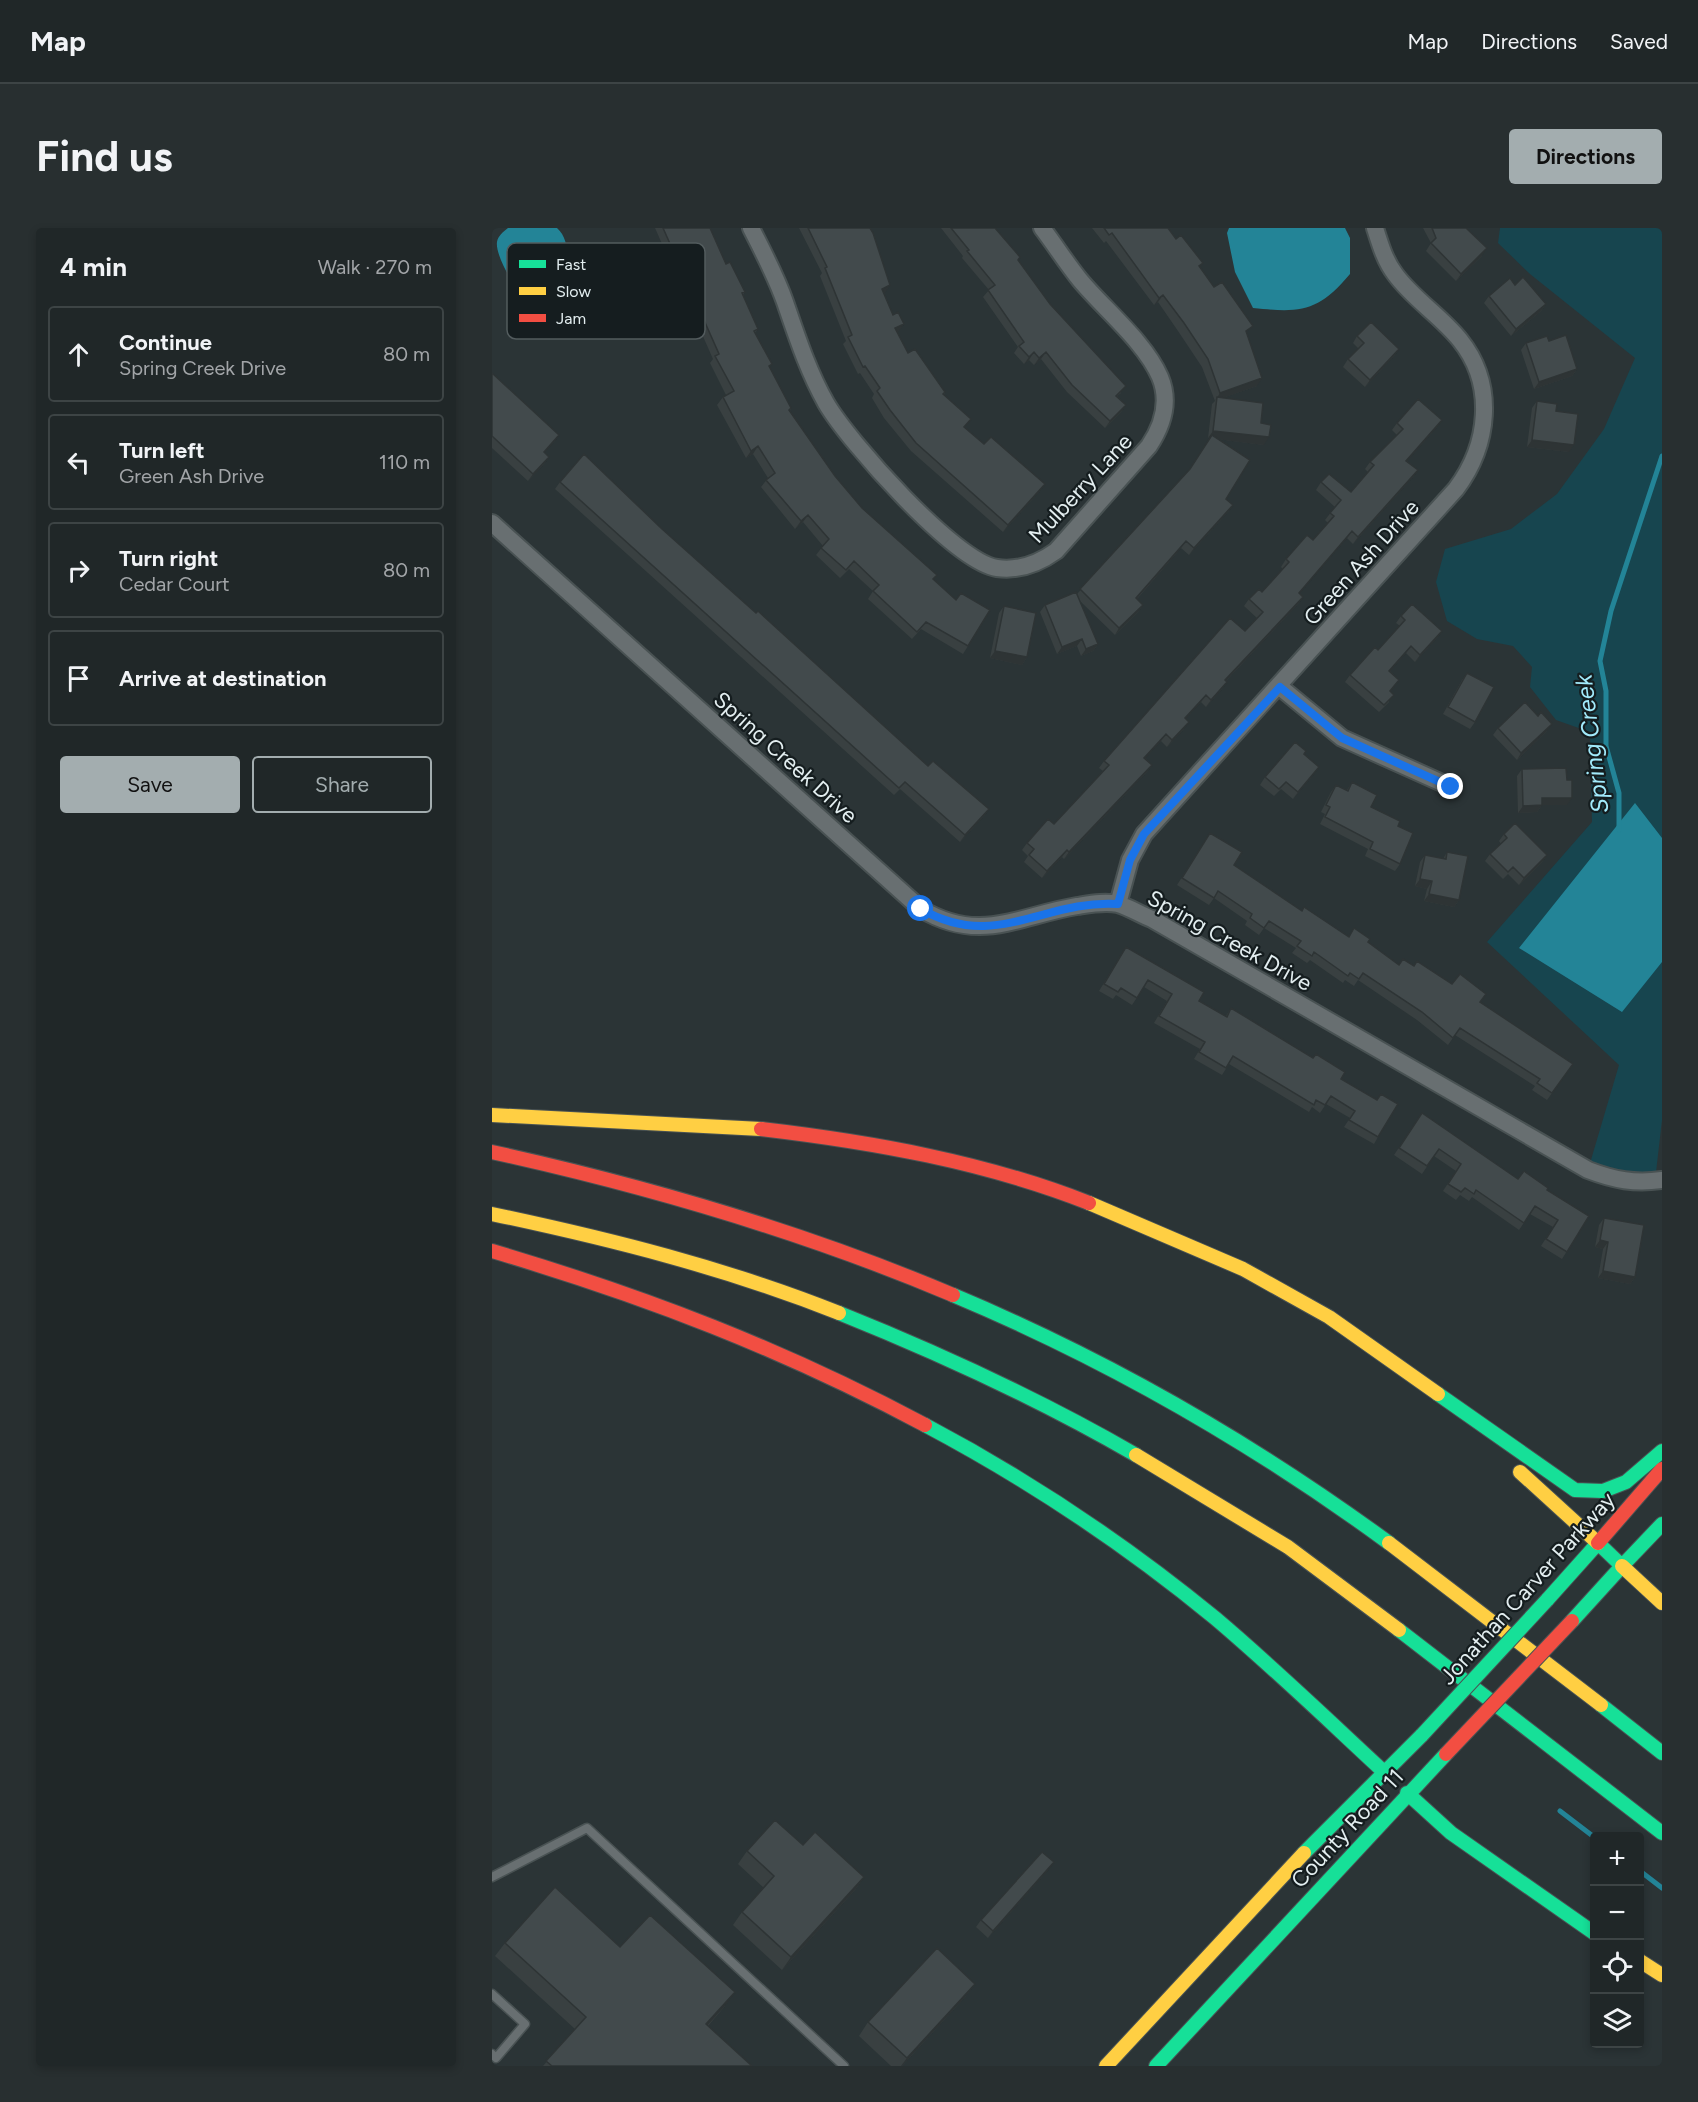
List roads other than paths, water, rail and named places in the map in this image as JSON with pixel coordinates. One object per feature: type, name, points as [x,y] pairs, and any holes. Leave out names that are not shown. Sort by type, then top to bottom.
[{"type":"main road","points":[[492,1114],[747,1127],[889,1147],[1011,1176],[1127,1217],[1243,1269],[1329,1317],[1575,1490],[1604,1491],[1626,1482],[1662,1451]]},
{"type":"main road","points":[[492,1152],[612,1178],[756,1219],[909,1274],[1050,1337],[1189,1412],[1330,1501],[1391,1544],[1662,1753]]},
{"type":"main road","points":[[492,1214],[664,1255],[798,1298],[952,1360],[1080,1423],[1157,1465],[1290,1549],[1358,1598],[1662,1833]]},
{"type":"main road","points":[[492,1251],[579,1276],[734,1332],[828,1375],[962,1445],[1072,1513],[1188,1597],[1271,1667],[1451,1833],[1590,1930]]},
{"type":"main road","points":[[1394,1363],[1480,1436],[1662,1603]]},
{"type":"main road","name":"Jonathan Carver Parkway","points":[[1422,1735],[1598,1543],[1662,1469]]},
{"type":"main road","points":[[1622,1566],[1662,1524]]},
{"type":"main road","name":"County Road 11","points":[[1156,2066],[1407,1793],[1622,1566]]},
{"type":"main road","name":"County Road 11","points":[[1106,2066],[1383,1771],[1422,1735]]},
{"type":"main road","points":[[1644,1964],[1662,1975]]},
{"type":"street","name":"Mulberry Lane","points":[[751,228],[785,300],[803,356],[826,404],[852,441],[899,493],[969,557],[995,568],[1020,568],[1040,563],[1056,551],[1149,446],[1160,430],[1166,407],[1160,377],[1146,354],[1080,279],[1042,228]]},
{"type":"street","name":"Green Ash Drive","points":[[1118,904],[1130,860],[1144,834],[1280,687],[1456,489],[1470,471],[1478,450],[1484,423],[1485,404],[1473,360],[1460,340],[1395,274],[1382,250],[1375,228]]},
{"type":"street","name":"Spring Creek Drive","points":[[492,524],[921,909],[940,920],[964,927],[988,928],[1077,906],[1096,903],[1118,904],[1152,919],[1588,1170],[1612,1179],[1635,1183],[1662,1180]]},
{"type":"street","points":[[1280,687],[1342,738],[1451,787]]},
{"type":"lane","points":[[492,1877],[587,1828],[844,2066]]},
{"type":"lane","points":[[492,1994],[525,2024],[496,2058],[492,2054]]},
{"type":"water","points":[[508,228],[557,228],[565,243],[507,243],[507,272],[497,247],[498,238]]},
{"type":"water","points":[[1229,228],[1345,228],[1350,238],[1350,274],[1328,296],[1308,307],[1284,310],[1253,308],[1235,272],[1227,233]]},
{"type":"water","points":[[1635,803],[1662,838],[1662,962],[1622,1012],[1519,948]]},
{"type":"waterway","name":"Spring Creek","points":[[1619,830],[1619,793],[1606,746],[1606,691],[1600,661],[1611,611],[1662,456]]},
{"type":"waterway","points":[[1560,1811],[1590,1834]]},
{"type":"waterway","points":[[1644,1874],[1662,1888]]}]
